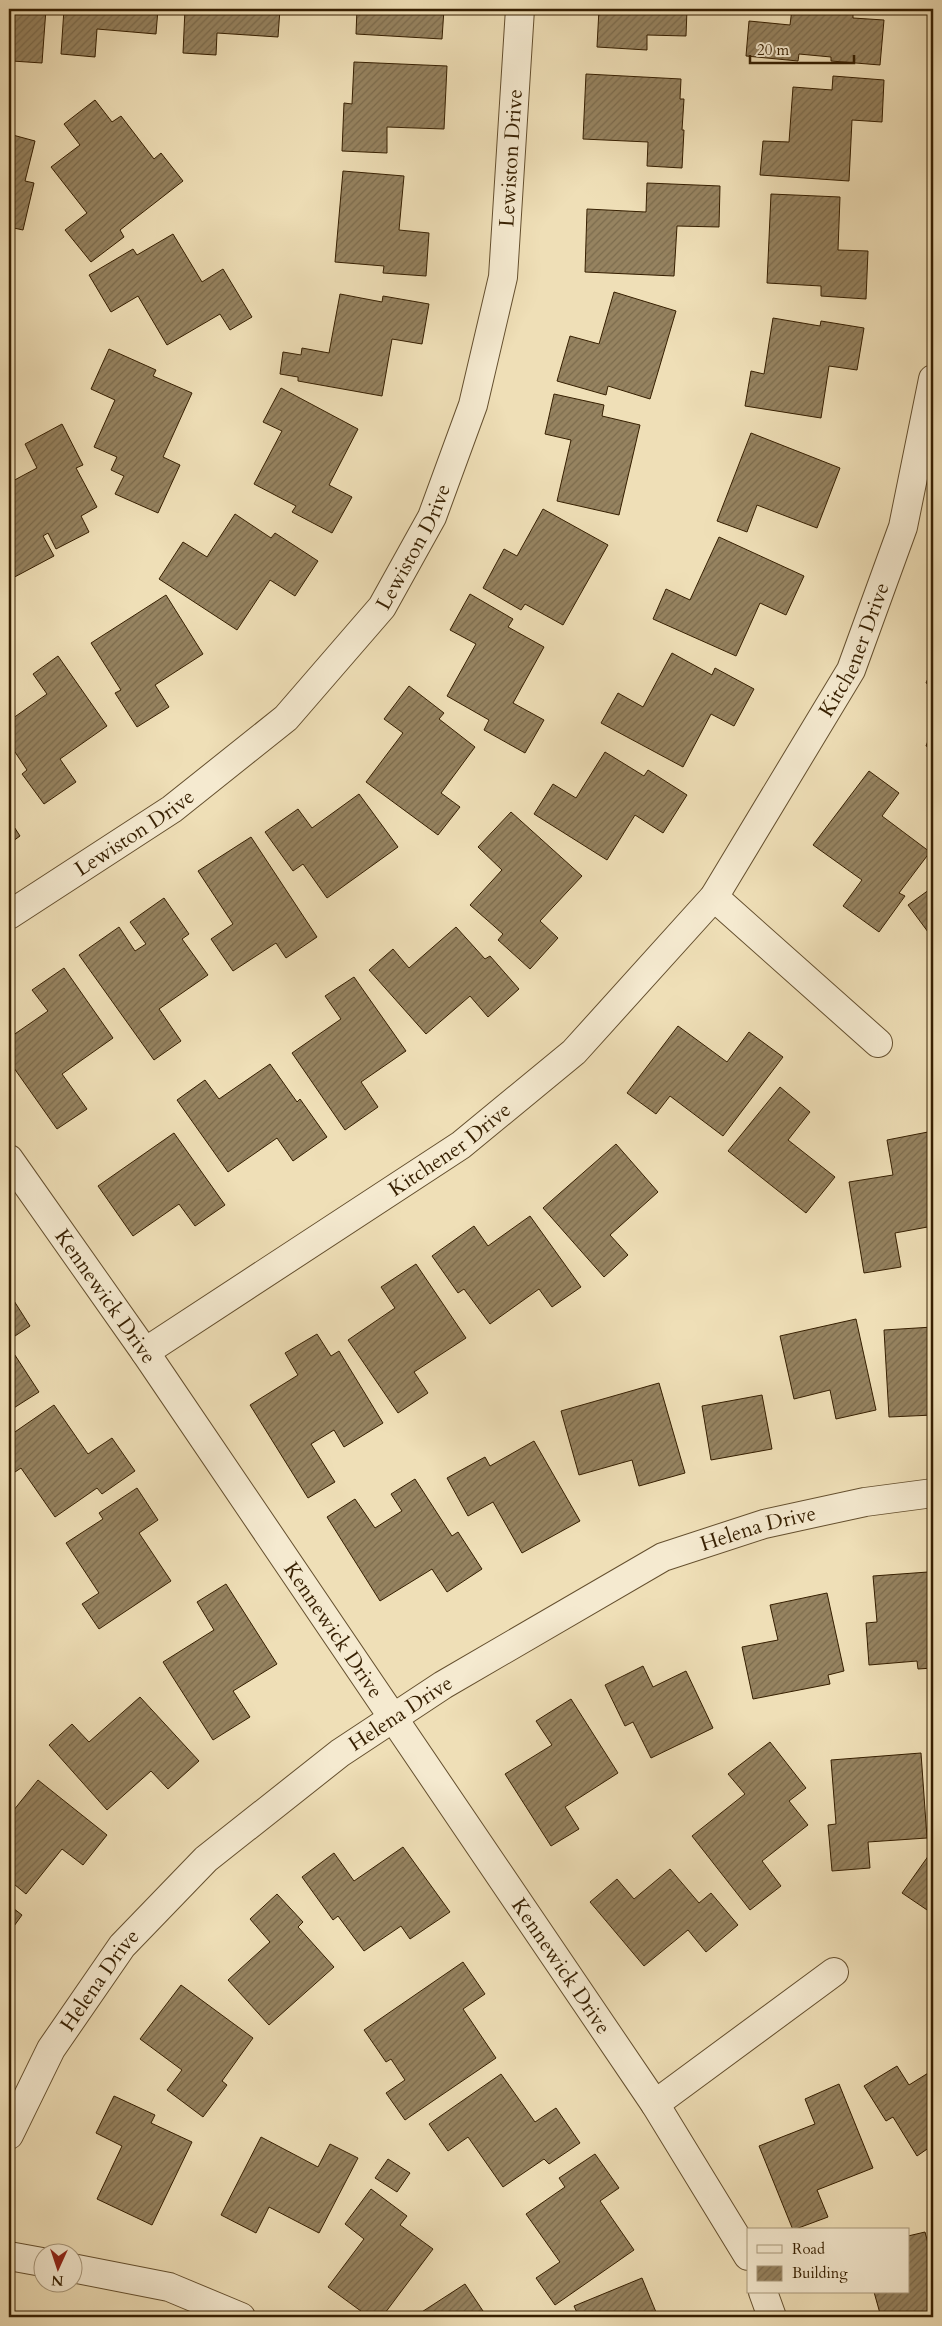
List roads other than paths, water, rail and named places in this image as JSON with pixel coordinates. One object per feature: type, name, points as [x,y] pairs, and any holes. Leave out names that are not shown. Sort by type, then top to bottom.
[{"type":"street","name":"Lewiston Drive","points":[[9,915],[172,809],[286,718],[382,607],[432,517],[474,405],[501,286],[520,9]]},
{"type":"street","name":"Kitchener Drive","points":[[145,1352],[461,1146],[574,1052],[714,897],[851,670],[903,526],[933,379]]},
{"type":"street","points":[[714,897],[878,1043]]},
{"type":"street","name":"Kennewick Drive","points":[[9,1159],[145,1352],[655,2104],[747,2254]]},
{"type":"street","name":"Helena Drive","points":[[9,2135],[51,2049],[122,1946],[206,1859],[340,1753],[393,1717],[663,1557],[764,1524],[865,1502],[933,1493]]},
{"type":"street","points":[[655,2104],[834,1972]]},
{"type":"street","points":[[9,2256],[32,2260]]},
{"type":"street","points":[[82,2270],[169,2287],[241,2317]]},
{"type":"street","points":[[764,2294],[772,2317]]}]
